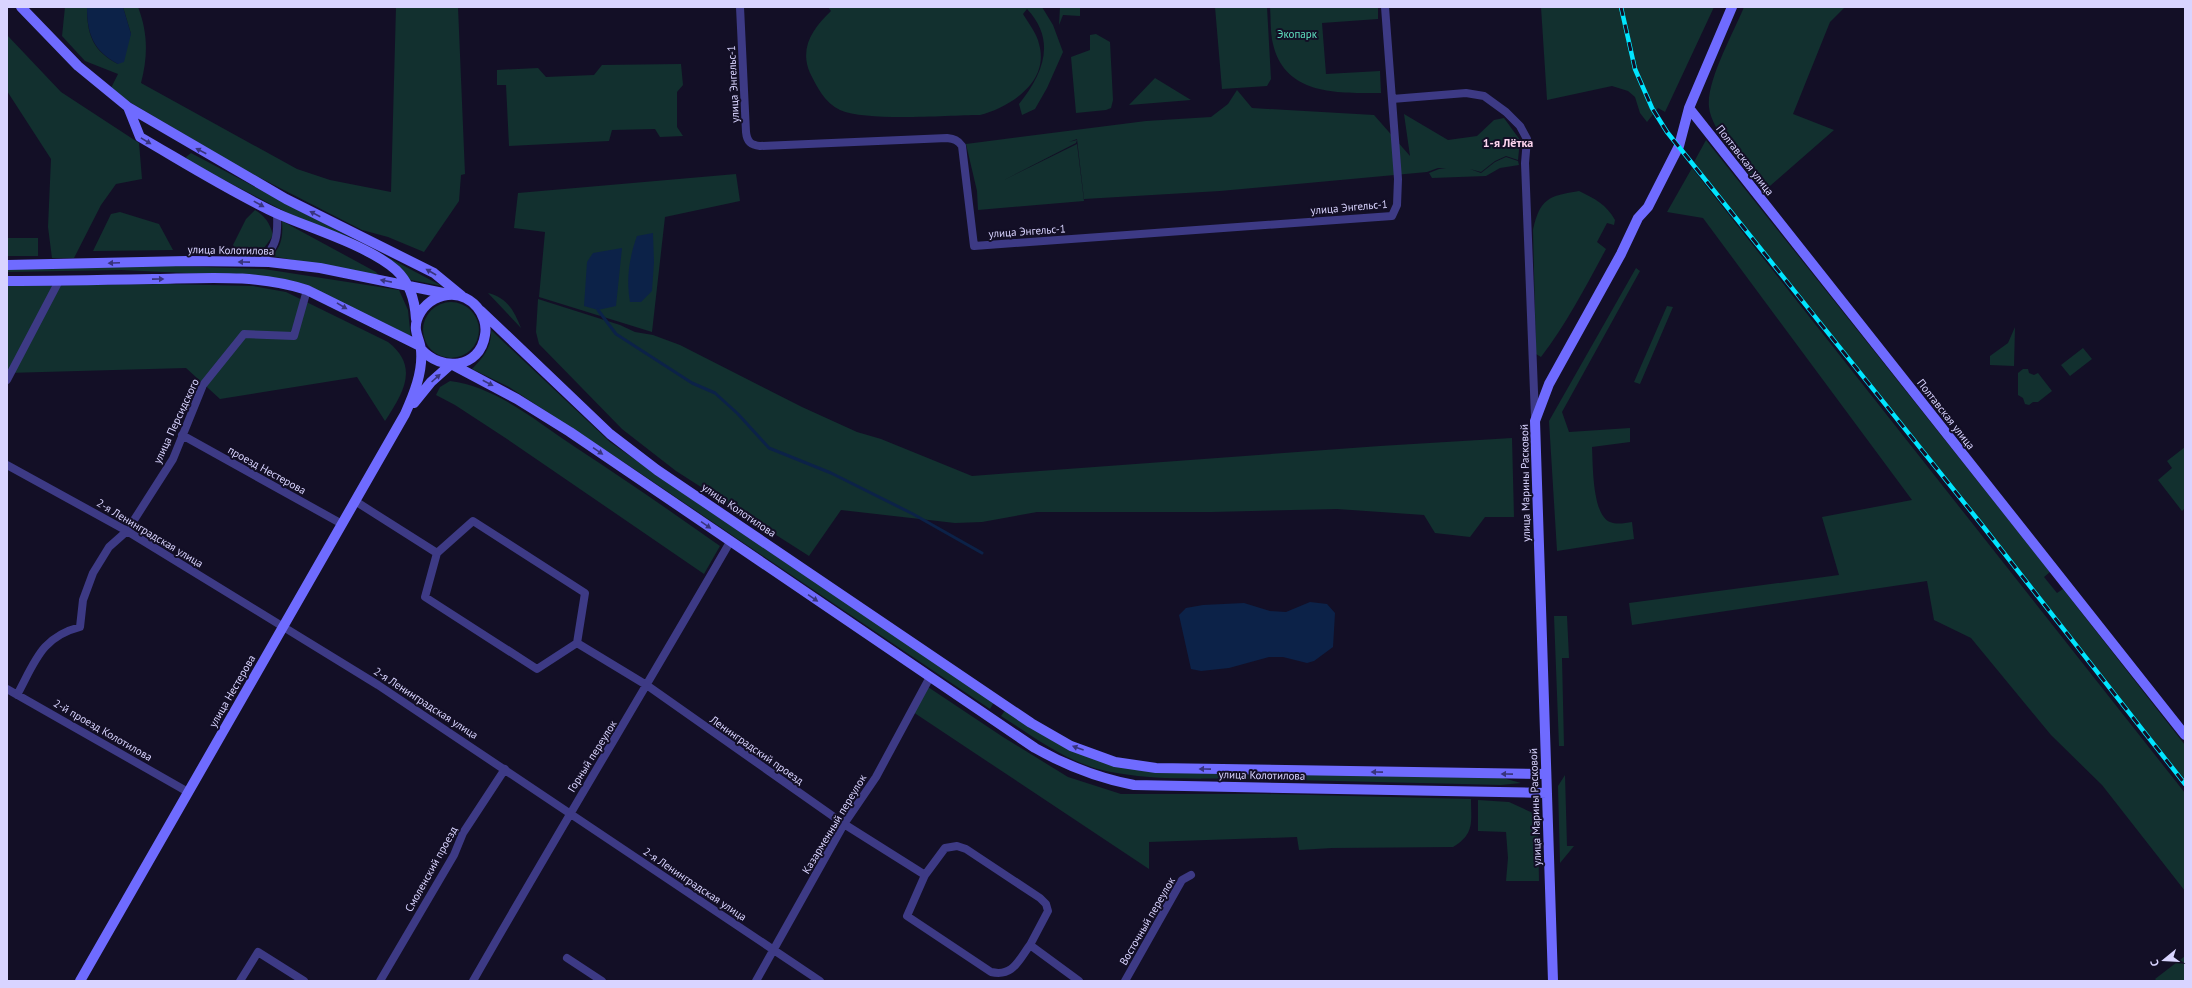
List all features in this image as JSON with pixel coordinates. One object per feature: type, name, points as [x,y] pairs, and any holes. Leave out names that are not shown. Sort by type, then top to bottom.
[{"type":"main road","points":[[21,7],[78,66],[128,107],[188,144],[251,177],[286,199],[434,273],[457,295]]},
{"type":"main road","name":"улица Марины Расковой","points":[[1553,981],[1535,421],[1549,384],[1638,218],[1648,207],[1679,146],[1689,108],[1732,7]]},
{"type":"main road","points":[[128,107],[140,137],[277,213],[383,260],[396,270],[408,285],[415,308],[415,331],[420,347]]},
{"type":"main road","name":"Полтавская улица","points":[[1689,108],[2185,735]]},
{"type":"main road","name":"улица Колотилова","points":[[7,265],[187,261],[261,262],[320,268],[457,295],[473,302],[610,434],[657,470],[1003,704],[1070,746],[1115,762],[1156,768],[1546,774]]},
{"type":"main road","name":"улица Колотилова","points":[[7,281],[238,278],[265,279],[287,283],[307,290],[420,347],[435,361],[452,365],[517,399],[570,432],[1035,748],[1070,767],[1108,780],[1134,785],[1547,793]]},
{"type":"main road","points":[[416,322],[421,310],[429,302],[440,296],[457,295]]},
{"type":"main road","points":[[452,365],[470,359],[482,346],[485,334],[485,322],[481,311]]},
{"type":"main road","name":"улица Нестерова","points":[[80,981],[404,414],[415,391],[418,378],[420,347]]},
{"type":"main road","name":"улица Нестерова","points":[[404,414],[431,382],[452,365]]},
{"type":"main road","points":[[993,720],[1003,704]]},
{"type":"street","name":"улица Энгельс-1","points":[[740,7],[746,139],[752,145],[760,146],[947,138],[954,139],[960,142],[962,146],[974,246],[1392,216],[1398,205],[1398,179],[1385,7]]},
{"type":"street","points":[[1392,99],[1466,93],[1484,96],[1506,112],[1520,126],[1527,139],[1525,163],[1535,421]]},
{"type":"street","points":[[261,262],[272,250],[277,239],[277,213]]},
{"type":"street","points":[[7,380],[59,281]]},
{"type":"street","name":"улица Персидского","points":[[17,695],[45,645],[64,632],[80,627],[83,600],[92,573],[109,547],[127,531],[173,459],[203,385],[244,334],[294,336],[307,290]]},
{"type":"street","name":"проезд Нестерова","points":[[182,434],[342,524]]},
{"type":"street","name":"2-я Ленинградская улица","points":[[7,465],[127,531],[146,544],[283,625],[378,685],[570,812],[820,981]]},
{"type":"street","points":[[355,501],[436,553]]},
{"type":"street","points":[[473,521],[572,584],[585,593],[577,643],[537,669],[431,602],[425,597],[436,553],[473,521]]},
{"type":"street","name":"Горный переулок","points":[[472,981],[570,812],[648,686],[730,542]]},
{"type":"street","name":"Ленинградский проезд","points":[[577,643],[648,686],[844,824],[925,875]]},
{"type":"street","name":"Казарменный переулок","points":[[756,981],[844,824],[876,777],[930,677]]},
{"type":"street","name":"2-й проезд Колотилова","points":[[7,689],[188,792]]},
{"type":"street","name":"Смоленский проезд","points":[[380,981],[454,855],[463,833],[505,769]]},
{"type":"street","points":[[957,846],[966,849],[1040,898],[1046,904],[1048,911],[1030,945],[1008,972],[1002,974],[991,972],[906,916],[925,875],[946,848],[957,846]]},
{"type":"street","name":"Восточный переулок","points":[[1125,981],[1182,880],[1191,875]]},
{"type":"street","points":[[1030,945],[1079,981]]},
{"type":"street","points":[[240,981],[258,952],[304,981]]},
{"type":"street","points":[[567,958],[602,981]]},
{"type":"green space","points":[[65,7],[87,7],[88,26],[93,41],[103,54],[118,64],[131,34],[123,7],[138,7],[144,26],[146,45],[145,63],[141,83],[297,169],[330,180],[391,192],[396,7],[458,7],[465,174],[461,175],[459,201],[424,252],[388,237],[362,230],[241,168],[128,101],[111,88],[118,74],[85,61],[62,36]]},
{"type":"green space","points":[[828,7],[1042,7],[1053,25],[1063,52],[1047,88],[1035,109],[1022,115],[1019,104],[1035,81],[1040,69],[1043,57],[1044,45],[1042,33],[1036,21],[1027,9],[1023,14],[1038,40],[1041,58],[1039,70],[1033,81],[1025,91],[1015,99],[1003,106],[980,115],[888,117],[853,114],[840,110],[826,99],[810,73],[807,64],[807,47],[814,31],[831,11]]},
{"type":"green space","points":[[1060,7],[1080,7],[1080,16],[1063,15],[1059,25]]},
{"type":"green space","points":[[1215,7],[1267,7],[1271,79],[1267,86],[1222,89]]},
{"type":"green space","name":"Экопарк","points":[[1270,7],[1378,7],[1378,19],[1322,23],[1326,74],[1380,71],[1381,93],[1348,93],[1316,88],[1301,82],[1289,74],[1279,61],[1273,44]]},
{"type":"green space","points":[[1541,7],[1714,7],[1665,112],[1658,108],[1647,122],[1640,113],[1635,97],[1628,91],[1612,86],[1547,100]]},
{"type":"green space","points":[[1744,7],[1845,7],[1830,22],[1793,114],[1834,130],[1763,192],[1731,151],[1716,128],[1711,117],[1709,107],[1709,96],[1716,71]]},
{"type":"green space","points":[[1096,34],[1110,42],[1113,100],[1111,108],[1106,110],[1076,113],[1071,57],[1090,50],[1090,35]]},
{"type":"green space","points":[[7,35],[61,92],[139,143],[142,179],[116,184],[101,205],[74,258],[52,258],[48,227],[51,159],[7,91]]},
{"type":"green space","points":[[681,64],[683,85],[677,92],[677,127],[683,136],[660,137],[655,129],[612,130],[609,141],[509,146],[506,85],[497,85],[497,70],[538,68],[546,77],[594,75],[602,65]]},
{"type":"green space","points":[[1155,78],[1191,100],[1129,105]]},
{"type":"green space","points":[[1237,90],[1252,108],[1374,115],[1410,156],[1404,114],[1448,140],[1477,136],[1494,120],[1504,118],[1520,140],[1518,160],[1506,156],[1495,161],[1481,172],[1470,169],[1481,173],[1495,162],[1506,157],[1518,161],[1519,165],[1500,168],[1486,176],[1432,178],[1429,173],[1446,168],[1438,168],[1427,172],[1220,191],[1084,199],[1077,139],[1069,142],[1077,140],[1076,143],[1004,180],[1077,144],[1084,201],[978,210],[977,191],[966,144],[1146,121],[1211,117],[1228,104]]},
{"type":"green space","points":[[1706,140],[2050,572],[2044,577],[2057,593],[2063,589],[2185,745],[2185,782],[1694,162]]},
{"type":"green space","points":[[191,153],[442,286],[406,279],[309,224],[189,162],[186,157]]},
{"type":"green space","points":[[1692,168],[2185,793],[2185,891],[2102,785],[2051,735],[1971,638],[1934,620],[1927,581],[1632,625],[1629,603],[1839,575],[1822,517],[1912,500],[1703,218],[1667,212]]},
{"type":"green space","points":[[736,174],[740,201],[665,217],[652,332],[539,297],[545,232],[514,228],[518,193]]},
{"type":"green space","points":[[1579,191],[1595,199],[1604,206],[1615,220],[1614,225],[1607,223],[1597,242],[1606,249],[1568,318],[1541,357],[1536,354],[1533,230],[1539,211],[1547,200],[1560,195]]},
{"type":"green space","points":[[255,210],[267,220],[273,235],[267,244],[257,253],[243,257],[233,245],[246,219]]},
{"type":"green space","points":[[120,212],[159,224],[173,250],[93,251],[111,214]]},
{"type":"green space","points":[[282,221],[376,272],[379,276],[272,256],[278,248],[281,240]]},
{"type":"green space","points":[[7,238],[38,238],[38,256],[7,256]]},
{"type":"green space","points":[[145,265],[264,269],[399,290],[408,310],[411,340],[308,285],[271,277],[121,270],[7,272],[7,268]]},
{"type":"green space","points":[[1636,268],[1640,271],[1562,412],[1569,432],[1630,428],[1630,442],[1592,447],[1593,476],[1597,500],[1604,517],[1610,522],[1618,524],[1632,522],[1634,539],[1557,551],[1549,421]]},
{"type":"green space","points":[[166,284],[253,286],[286,292],[388,342],[398,351],[404,361],[406,371],[405,380],[398,400],[385,421],[357,377],[220,399],[186,368],[7,373],[7,286]]},
{"type":"green space","points":[[488,293],[500,298],[509,306],[516,316],[521,328]]},
{"type":"green space","points":[[538,299],[620,325],[635,332],[653,335],[680,345],[802,407],[857,432],[881,439],[972,476],[1380,446],[1512,438],[1514,517],[1485,517],[1470,537],[1435,533],[1424,515],[1337,509],[1212,512],[1037,512],[982,522],[955,523],[841,510],[809,556],[676,471],[622,429],[539,344],[536,332]]},
{"type":"green space","points":[[451,302],[466,307],[474,315],[479,330],[474,345],[466,353],[451,358],[436,353],[428,345],[423,330],[428,315],[436,307]]},
{"type":"green space","points":[[1667,306],[1673,307],[1640,384],[1634,382]]},
{"type":"green space","points":[[2015,327],[2014,366],[1990,365],[1990,356],[2008,343]]},
{"type":"green space","points":[[491,330],[610,442],[706,509],[994,702],[990,709],[634,469],[509,387],[472,369],[486,352],[490,342]]},
{"type":"green space","points":[[2083,348],[2092,359],[2070,376],[2061,365]]},
{"type":"green space","points":[[2023,369],[2028,369],[2029,373],[2034,375],[2038,373],[2052,391],[2038,402],[2033,402],[2029,405],[2025,404],[2023,398],[2018,395],[2018,373]]},
{"type":"green space","points":[[450,381],[484,390],[516,407],[720,546],[704,574],[507,439],[455,405],[436,395],[440,387]]},
{"type":"green space","points":[[2185,447],[2185,508],[2182,511],[2158,480],[2172,468],[2167,461]]},
{"type":"green space","points":[[1554,616],[1567,616],[1569,658],[1562,658],[1564,746],[1559,746]]},
{"type":"green space","points":[[928,687],[1003,737],[1068,777],[1121,794],[1266,794],[1471,799],[1470,827],[1465,837],[1453,847],[1332,848],[1299,850],[1297,837],[1149,842],[1149,869],[913,712]]},
{"type":"green space","points":[[1006,709],[1121,766],[1503,778],[1521,783],[1501,785],[1174,778],[1120,774],[1088,766],[1062,754],[1001,716]]},
{"type":"green space","points":[[1565,775],[1567,846],[1574,846],[1560,863],[1558,786]]},
{"type":"green space","points":[[1478,800],[1509,802],[1535,814],[1538,828],[1539,881],[1506,881],[1508,858],[1506,832],[1478,831]]},
{"type":"green space","points":[[2185,956],[2185,981],[2157,981],[2155,979]]},
{"type":"water","points":[[87,7],[123,7],[131,34],[124,62],[118,64],[103,54],[98,48],[90,34]]},
{"type":"water","points":[[653,233],[654,262],[652,291],[641,302],[630,302],[628,277],[634,244],[637,236]]},
{"type":"water","points":[[622,248],[616,306],[598,310],[584,306],[587,262],[593,253]]},
{"type":"water","points":[[1310,602],[1327,604],[1335,613],[1333,647],[1314,661],[1307,663],[1283,657],[1269,657],[1229,668],[1201,671],[1191,669],[1179,615],[1186,608],[1203,605],[1244,603],[1270,611],[1286,612]]},
{"type":"waterway","points":[[598,310],[616,334],[692,383],[715,393],[738,414],[769,448],[831,473],[913,514],[982,553]]},
{"type":"railway","points":[[1621,7],[1635,69],[1652,108],[1667,132],[1982,525],[2185,784]]},
{"type":"district","name":"1-я Лётка","points":[[1508,142]]}]
